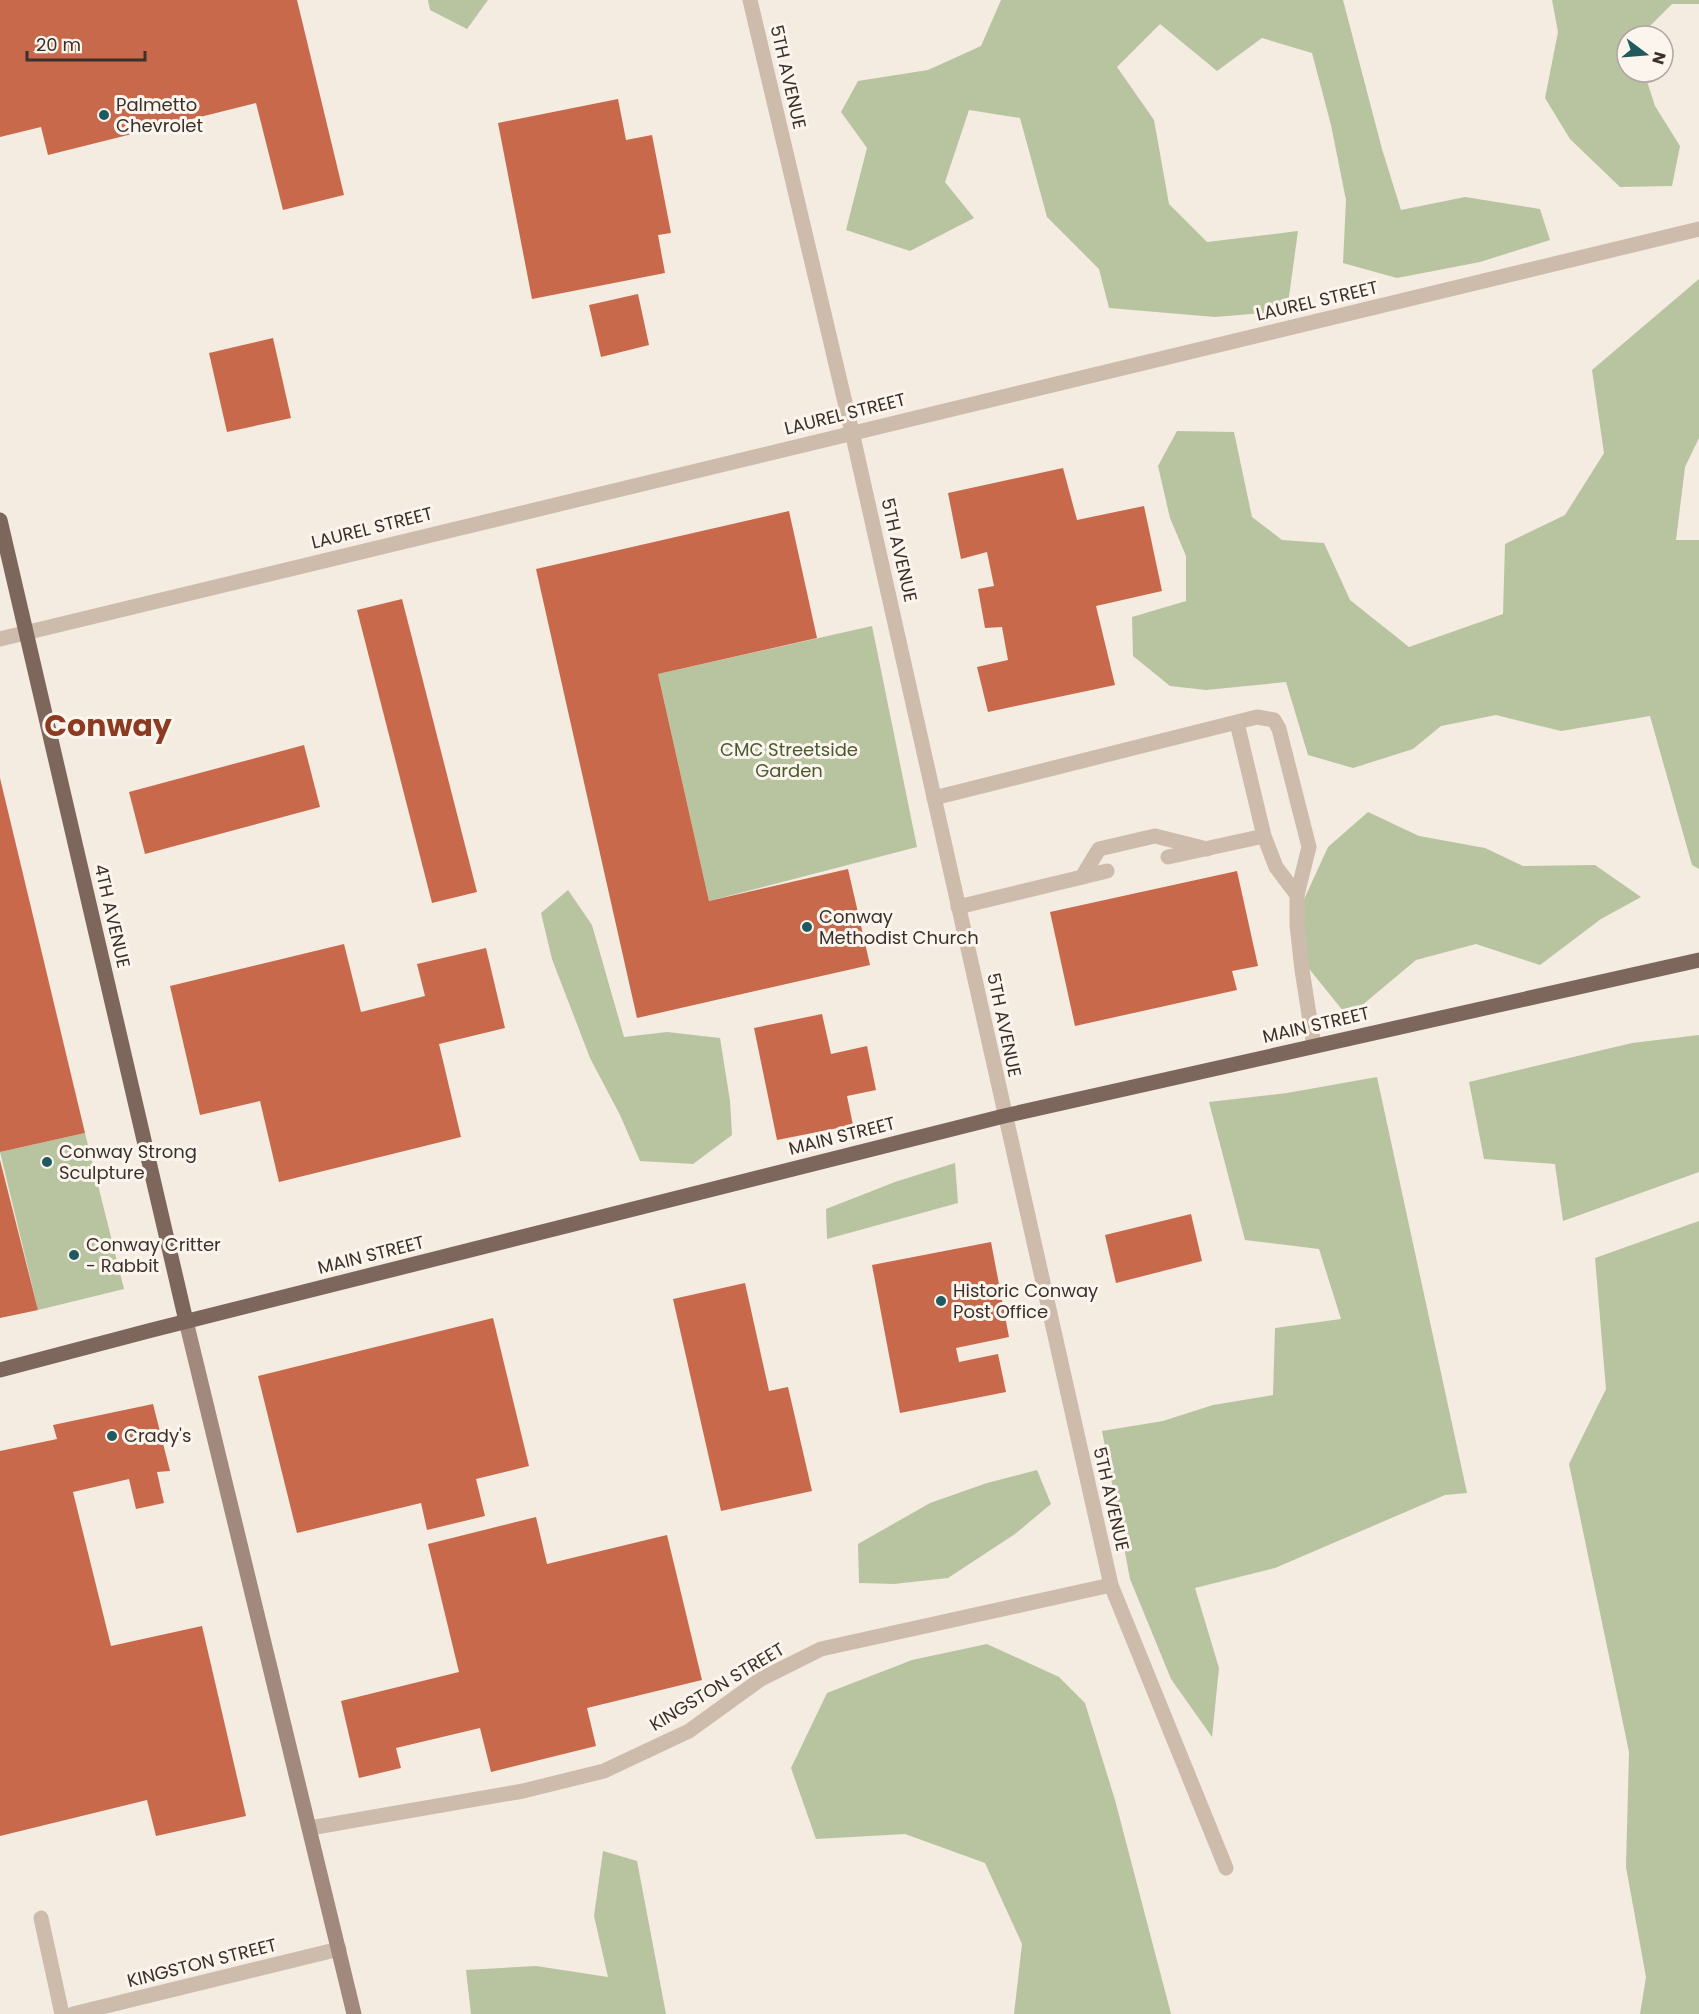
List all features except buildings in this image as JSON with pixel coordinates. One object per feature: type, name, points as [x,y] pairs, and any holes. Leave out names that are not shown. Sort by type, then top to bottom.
[{"type":"main road","name":"4TH AVENUE","points":[[0,520],[186,1321]]},
{"type":"main road","name":"MAIN STREET","points":[[0,1371],[186,1321],[1004,1116],[1699,960]]},
{"type":"main road","points":[[186,1321],[354,2014]]},
{"type":"street","name":"5TH AVENUE","points":[[750,0],[852,432],[1110,1585],[1226,1868]]},
{"type":"street","name":"LAUREL STREET","points":[[0,639],[1699,229]]},
{"type":"street","points":[[934,798],[1257,717],[1274,720],[1279,729],[1309,847],[1298,895],[1297,925],[1314,1046]]},
{"type":"street","points":[[1236,723],[1264,836],[1276,867],[1298,895]]},
{"type":"street","points":[[1082,877],[1099,849],[1155,836],[1206,849]]},
{"type":"street","points":[[1168,857],[1264,836]]},
{"type":"street","points":[[958,907],[1107,871]]},
{"type":"street","name":"KINGSTON STREET","points":[[310,1828],[523,1791],[604,1772],[689,1731],[761,1679],[821,1649],[1110,1585]]},
{"type":"street","points":[[41,1918],[62,2014]]},
{"type":"street","name":"KINGSTON STREET","points":[[73,2014],[339,1949]]},
{"type":"green space","points":[[428,0],[488,0],[467,29],[430,10]]},
{"type":"green space","points":[[1001,0],[1343,0],[1382,149],[1401,210],[1465,197],[1540,209],[1550,240],[1480,262],[1397,278],[1343,263],[1346,200],[1331,125],[1312,53],[1262,38],[1217,71],[1160,24],[1117,67],[1154,120],[1169,204],[1207,242],[1298,231],[1287,311],[1215,317],[1109,308],[1099,269],[1047,217],[1020,118],[969,110],[945,182],[974,218],[910,251],[846,230],[867,148],[841,112],[858,81],[928,70],[981,46]]},
{"type":"green space","points":[[1552,0],[1699,0],[1699,4],[1672,4],[1652,24],[1615,24],[1615,84],[1648,84],[1655,106],[1680,146],[1672,186],[1620,187],[1570,139],[1545,98],[1558,32]]},
{"type":"green space","points":[[1699,279],[1699,438],[1685,467],[1676,540],[1699,540],[1699,869],[1692,865],[1650,716],[1561,731],[1496,715],[1441,726],[1413,749],[1353,768],[1308,755],[1286,682],[1206,690],[1170,686],[1133,656],[1132,617],[1186,601],[1186,556],[1170,518],[1158,466],[1177,431],[1234,432],[1252,517],[1282,540],[1324,543],[1350,600],[1409,647],[1503,614],[1505,544],[1565,515],[1604,453],[1592,370]]},
{"type":"green space","name":"CMC Streetside Garden","points":[[872,626],[917,847],[709,901],[658,674]]},
{"type":"green space","points":[[1368,812],[1419,836],[1485,848],[1523,866],[1595,865],[1641,897],[1601,919],[1540,965],[1476,944],[1416,960],[1348,1017],[1306,965],[1295,919],[1328,847]]},
{"type":"green space","points":[[568,890],[592,925],[624,1037],[667,1032],[720,1038],[730,1101],[732,1135],[693,1164],[640,1161],[620,1115],[590,1058],[552,959],[541,913]]},
{"type":"green space","points":[[1699,1035],[1699,1172],[1563,1221],[1555,1164],[1484,1159],[1469,1082],[1632,1043]]},
{"type":"green space","points":[[1377,1077],[1467,1493],[1445,1495],[1275,1568],[1195,1588],[1219,1668],[1212,1737],[1171,1679],[1130,1579],[1102,1431],[1163,1421],[1213,1405],[1273,1395],[1275,1328],[1341,1319],[1319,1249],[1245,1240],[1209,1102],[1287,1093]]},
{"type":"green space","points":[[85,1133],[124,1289],[38,1310],[0,1152]]},
{"type":"green space","points":[[955,1163],[958,1203],[827,1239],[826,1209],[895,1182]]},
{"type":"green space","points":[[1699,1221],[1699,2014],[1640,2014],[1646,1977],[1626,1867],[1629,1752],[1569,1464],[1606,1389],[1595,1258]]},
{"type":"green space","points":[[1037,1470],[1051,1504],[1015,1534],[948,1578],[894,1584],[859,1583],[858,1544],[930,1503],[987,1483]]},
{"type":"green space","points":[[987,1644],[1059,1677],[1085,1703],[1115,1800],[1171,2014],[1014,2014],[1022,1944],[985,1863],[905,1834],[816,1839],[791,1768],[827,1693],[912,1660]]},
{"type":"green space","points":[[603,1851],[637,1861],[666,2014],[471,2014],[466,1970],[536,1966],[608,1977],[594,1916]]},
{"type":"place","name":"Palmetto Chevrolet","points":[[104,115]]},
{"type":"place","name":"Conway Methodist Church","points":[[807,927]]},
{"type":"place","name":"Conway Strong Sculpture","points":[[47,1162]]},
{"type":"place","name":"Conway Critter - Rabbit","points":[[74,1255]]},
{"type":"place","name":"Historic Conway Post Office","points":[[941,1301]]},
{"type":"place","name":"Crady's","points":[[112,1436]]},
{"type":"district","name":"Conway","points":[[108,726]]}]
